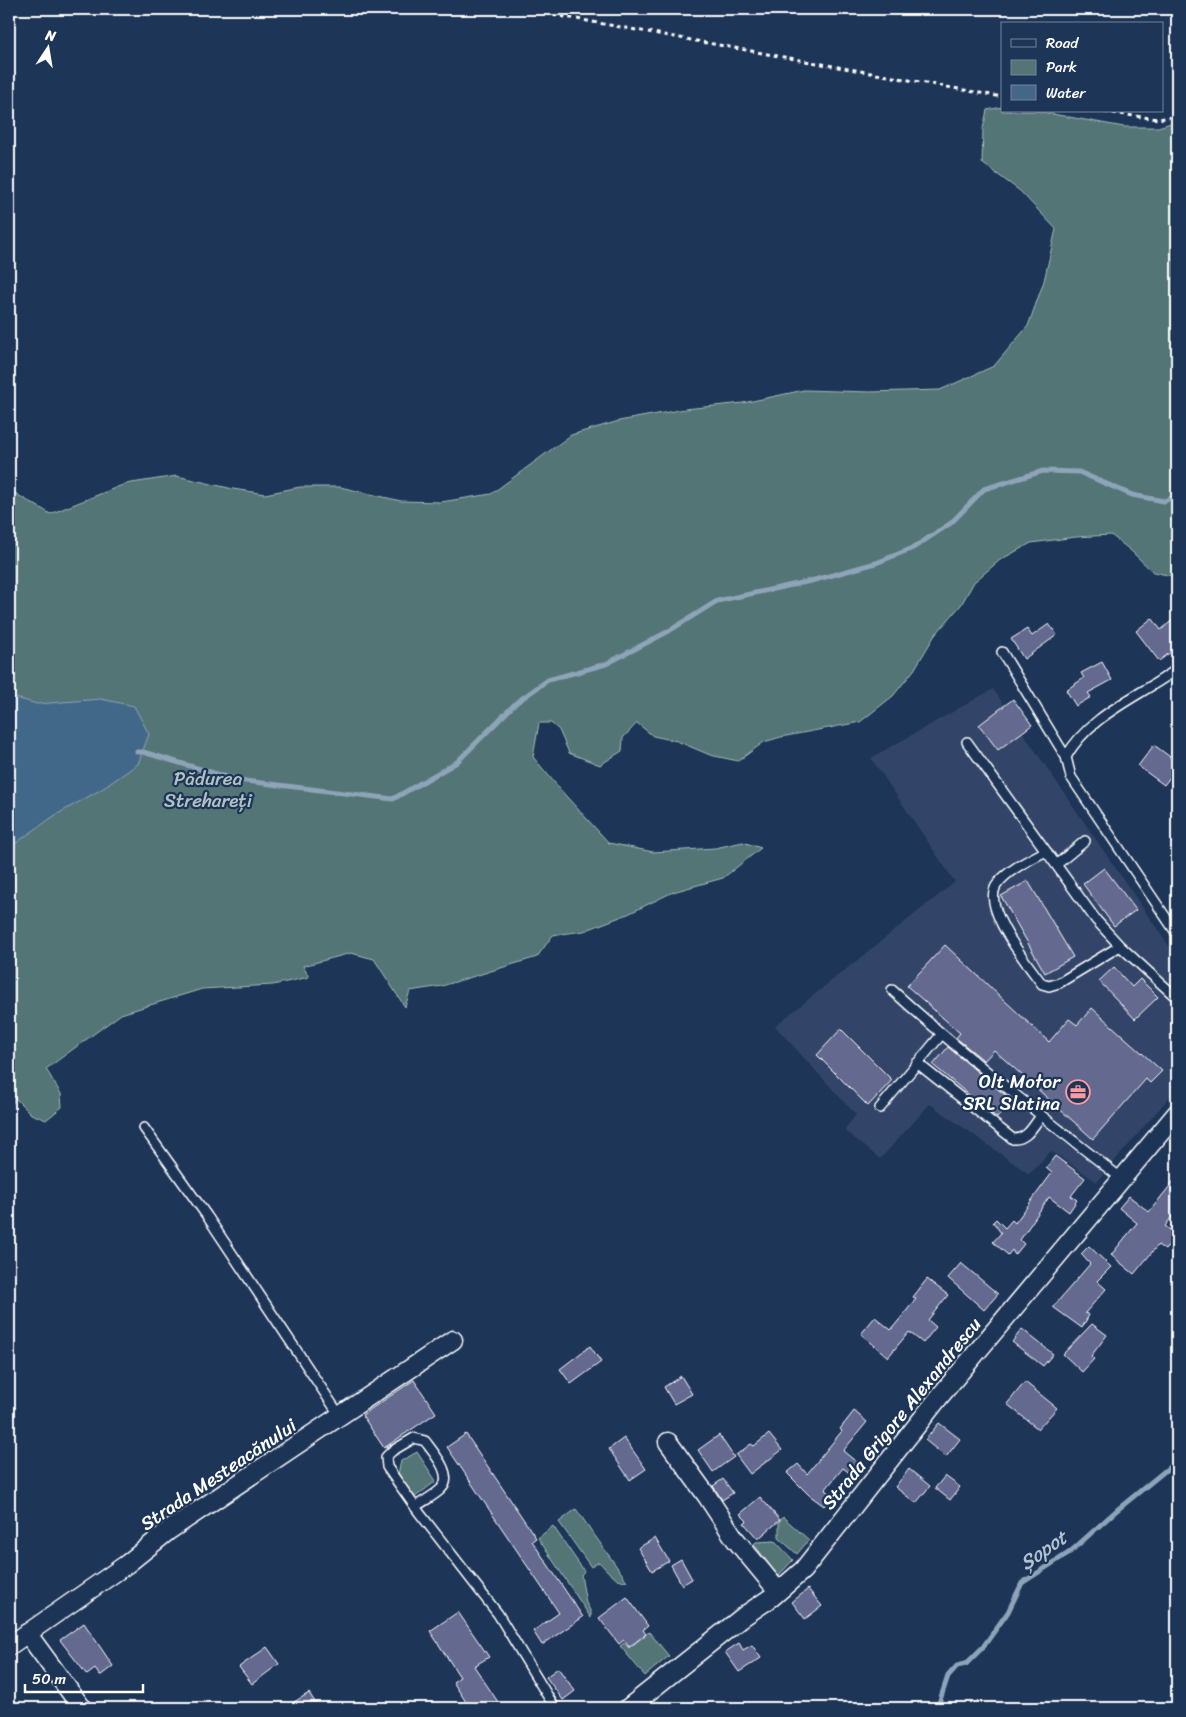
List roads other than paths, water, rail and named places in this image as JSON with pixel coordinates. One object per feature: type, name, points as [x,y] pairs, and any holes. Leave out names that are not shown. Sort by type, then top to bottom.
[{"type":"street","name":"Strada Grigore Alexandrescu","points":[[628,1708],[744,1616],[778,1592],[803,1570],[940,1396],[1177,1113]]},
{"type":"street","name":"Strada Mesteacănului","points":[[9,1646],[127,1564],[168,1531],[453,1340]]},
{"type":"street","points":[[668,1442],[707,1496],[735,1540],[778,1592]]},
{"type":"street","points":[[28,1633],[82,1708]]},
{"type":"lane","points":[[1002,652],[1066,757],[1071,777],[1177,934]]},
{"type":"lane","points":[[1066,757],[1074,742],[1113,708],[1160,682],[1177,670]]},
{"type":"lane","points":[[967,742],[1096,920],[1120,946],[1177,998]]},
{"type":"lane","points":[[1056,865],[1085,841]]},
{"type":"lane","points":[[1046,851],[1017,866],[996,886],[993,902],[1008,938],[1042,984],[1049,986],[1059,983],[1120,946]]},
{"type":"lane","points":[[892,990],[941,1035],[1122,1179]]},
{"type":"lane","points":[[880,1108],[941,1035]]},
{"type":"lane","points":[[917,1062],[1013,1138],[1020,1139],[1026,1135],[1041,1116]]},
{"type":"lane","points":[[144,1128],[207,1216],[340,1416]]},
{"type":"lane","points":[[415,1506],[443,1488],[446,1480],[445,1472],[425,1441],[414,1438],[392,1451],[386,1457],[387,1468],[415,1506],[498,1614],[555,1708]]},
{"type":"water","points":[[9,696],[37,704],[101,699],[134,706],[149,734],[138,764],[102,789],[54,816],[9,848]]},
{"type":"waterway","points":[[137,752],[143,752],[237,780],[393,799],[457,762],[517,702],[548,680],[606,664],[669,631],[717,601],[811,581],[876,563],[913,548],[951,523],[984,489],[1043,471],[1079,472],[1132,495],[1164,501],[1177,496]]},
{"type":"waterway","name":"Șopot","points":[[935,1708],[939,1703],[948,1676],[957,1666],[966,1664],[983,1647],[1008,1612],[1022,1583],[1070,1552],[1117,1510],[1177,1461]]},
{"type":"place","name":"Olt Motor SRL Slatina","points":[[1078,1092]]},
{"type":"park label","name":"Pădurea Strehareți","points":[[208,789]]}]
